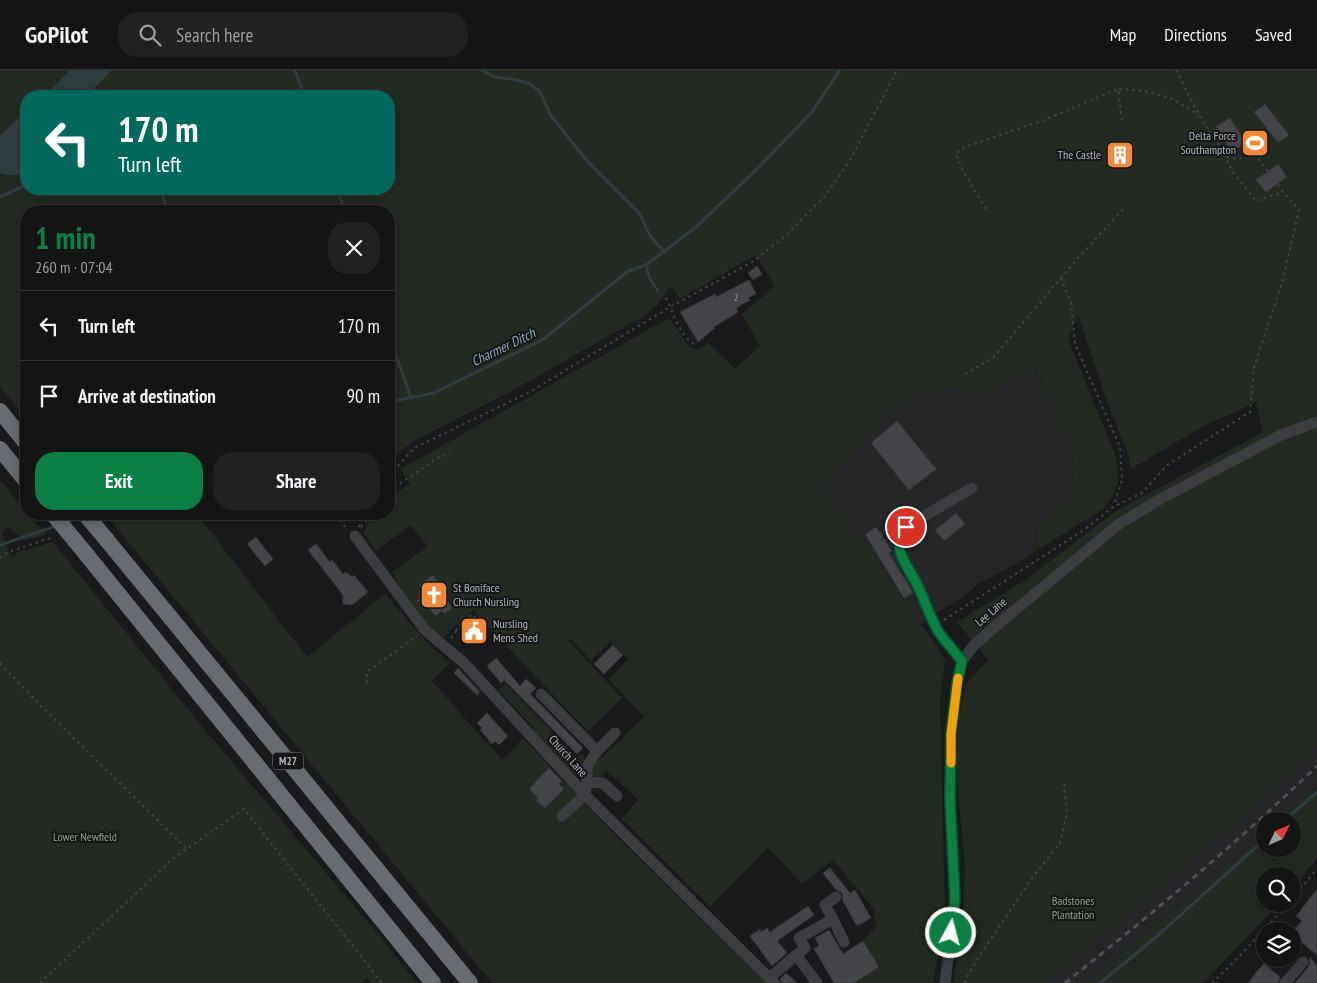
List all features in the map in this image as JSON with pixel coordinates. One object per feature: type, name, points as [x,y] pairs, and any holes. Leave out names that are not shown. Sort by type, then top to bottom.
[{"type":"highway","points":[[0,411],[20,435]]},
{"type":"highway","points":[[0,450],[20,474]]},
{"type":"highway","name":"M27","points":[[58,520],[433,983]]},
{"type":"highway","name":"M27","points":[[90,520],[470,983]]},
{"type":"street","name":"Lee Lane","points":[[945,983],[955,899],[950,800],[951,734],[957,683],[962,661],[974,645],[1119,524],[1164,497],[1281,435],[1317,422]]},
{"type":"street","points":[[962,661],[935,625],[899,550],[900,534],[906,527],[972,488]]},
{"type":"street","name":"Church Lane","points":[[356,533],[425,630],[464,663],[584,795],[771,980]]},
{"type":"street","points":[[541,694],[597,751]]},
{"type":"street","points":[[562,816],[584,795],[587,782],[587,768],[597,751],[615,733]]},
{"type":"street","points":[[587,782],[604,783],[617,796]]},
{"type":"street","points":[[836,897],[825,905],[844,942]]},
{"type":"street","points":[[771,980],[805,948],[799,938],[833,919]]},
{"type":"street","points":[[796,955],[818,983]]},
{"type":"street","points":[[1285,983],[1303,962]]},
{"type":"path","points":[[395,469],[414,448],[528,393],[670,307],[752,262],[783,238],[825,196],[849,162],[897,70]]},
{"type":"path","points":[[1176,70],[1199,115],[1221,147],[1232,171],[1256,201],[1283,192]]},
{"type":"path","points":[[986,209],[963,171],[956,154],[962,148],[1044,120],[1118,89],[1145,91],[1170,98],[1199,115]]},
{"type":"path","points":[[1118,89],[1122,120]]},
{"type":"path","points":[[935,625],[1084,530],[1113,507],[1142,493],[1166,466],[1250,412],[1254,367],[1282,283],[1299,210],[1252,150],[1239,159],[1225,157]]},
{"type":"path","points":[[965,374],[993,358],[1125,207]]},
{"type":"path","points":[[1061,278],[1071,303],[1075,344],[1120,447],[1122,480],[1113,507]]},
{"type":"path","points":[[666,298],[683,332],[696,345]]},
{"type":"path","points":[[395,487],[437,458],[451,454]]},
{"type":"path","points":[[340,520],[344,526],[356,533],[368,520]]},
{"type":"path","points":[[0,558],[6,553],[50,538]]},
{"type":"path","points":[[456,631],[472,614],[478,619]]},
{"type":"path","points":[[367,683],[367,672],[425,630]]},
{"type":"path","points":[[0,663],[41,706],[187,849]]},
{"type":"path","points":[[966,983],[967,977],[980,955],[1032,878],[1060,843],[1067,813],[1064,783]]},
{"type":"path","points":[[40,983],[175,857],[244,809],[382,983]]},
{"type":"path","points":[[1301,888],[1317,869]]},
{"type":"path","points":[[1212,983],[1281,912]]},
{"type":"shaded area","points":[[70,70],[112,70],[93,90],[50,90]]},
{"type":"shaded area","points":[[20,117],[20,174],[0,173],[0,135]]},
{"type":"shaded area","points":[[1033,367],[1051,399],[1072,453],[1075,468],[1071,490],[1060,505],[1034,528],[1037,539],[1030,555],[978,584],[966,595],[920,624],[868,546],[820,485],[901,403],[927,392],[964,387],[983,395]]},
{"type":"shaded area","points":[[1317,746],[1317,790],[1291,812],[1256,812],[1256,841],[1086,983],[1046,983],[1198,856]]},
{"type":"green space","name":"Badstones Plantation","points":[[0,70],[70,70],[50,90],[20,90],[20,195],[395,195],[395,90],[93,90],[112,70],[1317,70],[1317,746],[1198,856],[1046,983],[954,983],[963,910],[965,866],[957,779],[959,718],[966,684],[988,660],[957,622],[1022,582],[1116,511],[1263,432],[1256,402],[1204,426],[1131,469],[1127,451],[1110,410],[1078,315],[1068,339],[1116,457],[1118,482],[1114,495],[1103,509],[1030,555],[1037,539],[1034,528],[1060,505],[1071,490],[1075,468],[1072,453],[1051,399],[1034,367],[983,395],[955,388],[927,392],[901,403],[820,485],[868,546],[945,661],[940,699],[945,920],[933,983],[855,983],[879,967],[863,941],[876,927],[874,909],[833,860],[802,884],[768,847],[710,907],[622,819],[638,800],[607,771],[597,779],[589,770],[644,717],[609,679],[628,659],[611,642],[591,660],[571,639],[568,641],[622,698],[588,731],[473,611],[441,639],[426,624],[392,572],[428,546],[410,525],[376,551],[364,534],[371,520],[395,520],[395,493],[410,484],[401,469],[669,318],[690,348],[699,350],[708,343],[735,369],[760,346],[742,314],[775,286],[756,255],[685,296],[679,298],[671,286],[659,303],[644,316],[512,391],[412,442],[395,456],[395,205],[20,205],[20,411],[0,387]]},
{"type":"green space","name":"Lower Newfield","points":[[0,480],[20,505],[20,520],[32,520],[47,534],[24,541],[8,526],[2,533],[11,557],[19,552],[53,542],[199,723],[378,934],[417,983],[371,983],[367,978],[361,983],[0,983]]},
{"type":"green space","points":[[110,520],[202,520],[307,657],[385,594],[424,639],[450,663],[432,681],[502,760],[523,738],[610,830],[766,983],[492,983]]},
{"type":"green space","points":[[506,684],[576,757],[581,753],[584,755],[585,763],[582,774],[576,776],[531,731],[534,728],[498,690]]},
{"type":"green space","points":[[1317,790],[1317,858],[1301,879],[1301,867],[1256,867],[1256,912],[1271,912],[1262,922],[1256,922],[1256,928],[1203,983],[1086,983],[1256,841],[1256,858],[1301,858],[1301,812],[1291,812]]},
{"type":"building","points":[[1265,104],[1289,135],[1278,143],[1254,112]]},
{"type":"building","points":[[1230,118],[1246,143],[1231,152],[1216,126]]},
{"type":"building","name":"The Castle","points":[[1122,142],[1133,153],[1118,168],[1107,157]]},
{"type":"building","points":[[1278,164],[1287,177],[1266,192],[1256,180]]},
{"type":"building","points":[[757,266],[762,274],[753,280],[748,273]]},
{"type":"building","points":[[749,280],[756,294],[736,308],[738,312],[714,327],[698,342],[680,312],[715,294],[716,297]]},
{"type":"building","points":[[897,421],[936,469],[909,490],[871,443]]},
{"type":"building","points":[[956,513],[965,524],[944,541],[935,530]]},
{"type":"building","points":[[876,527],[892,551],[889,553],[913,593],[904,598],[865,534]]},
{"type":"building","points":[[256,537],[273,559],[265,566],[247,544]]},
{"type":"building","points":[[316,544],[330,562],[332,560],[343,574],[346,572],[352,577],[354,575],[368,592],[352,605],[343,604],[343,595],[308,550]]},
{"type":"building","name":"St Boniface Church Nursling","points":[[433,575],[448,597],[446,598],[452,608],[444,614],[442,611],[435,616],[419,593],[423,591],[419,585]]},
{"type":"building","name":"Nursling Mens Shed","points":[[472,617],[486,634],[474,644],[460,627]]},
{"type":"building","points":[[613,645],[623,655],[604,674],[594,664]]},
{"type":"building","points":[[496,658],[520,686],[526,679],[536,688],[530,694],[583,748],[577,754],[504,680],[501,683],[487,666]]},
{"type":"building","points":[[458,668],[480,692],[477,695],[454,673]]},
{"type":"building","points":[[487,713],[508,736],[499,745],[495,741],[492,744],[480,730],[482,728],[477,723]]},
{"type":"building","points":[[549,768],[562,781],[559,784],[564,789],[545,808],[536,800],[538,798],[529,789]]},
{"type":"building","points":[[830,868],[850,893],[855,890],[871,918],[857,926],[843,901],[842,893],[836,890],[823,873]]},
{"type":"building","points":[[1317,889],[1317,955],[1301,942],[1302,921],[1296,916]]},
{"type":"building","points":[[808,906],[814,915],[777,941],[787,953],[772,966],[750,936],[760,929],[761,932],[767,928],[770,932]]},
{"type":"building","points":[[829,930],[843,954],[863,941],[879,967],[854,983],[834,983],[814,949],[819,946],[815,938]]},
{"type":"building","points":[[1310,957],[1317,966],[1317,983],[1295,983],[1309,966]]},
{"type":"building","points":[[1261,967],[1269,967],[1280,977],[1278,983],[1248,983]]},
{"type":"building","points":[[786,973],[797,983],[781,983],[780,979]]},
{"type":"waterway","points":[[295,70],[302,90]]},
{"type":"waterway","name":"Charmer Ditch","points":[[481,70],[495,77],[530,84],[540,92],[551,116],[588,162],[640,214],[649,234],[664,252]]},
{"type":"waterway","name":"Charmer Ditch","points":[[395,401],[434,393],[544,339],[628,271],[646,265],[696,227],[756,170],[811,113],[840,70]]},
{"type":"waterway","points":[[0,197],[20,188]]},
{"type":"waterway","points":[[162,195],[166,205]]},
{"type":"waterway","points":[[339,195],[343,205]]},
{"type":"waterway","points":[[646,265],[650,279],[658,291]]},
{"type":"waterway","points":[[395,352],[411,398]]},
{"type":"waterway","name":"Charmer Ditch","points":[[66,522],[71,520]]},
{"type":"waterway","name":"Charmer Ditch","points":[[0,545],[56,526]]},
{"type":"waterway","points":[[1294,812],[1317,792]]},
{"type":"waterway","points":[[1100,983],[1155,938],[1256,847]]},
{"type":"railway","points":[[1065,983],[1194,878],[1317,766]]},
{"type":"slow traffic","points":[[951,763],[951,734],[958,678]]},
{"type":"place","name":"Delta Force Southampton","points":[[1255,143]]},
{"type":"place","name":"The Castle","points":[[1120,155]]},
{"type":"place","name":"St Boniface Church Nursling","points":[[434,595]]},
{"type":"place","name":"Nursling Mens Shed","points":[[474,631]]},
{"type":"route","points":[[906,527],[900,534],[899,550],[905,565],[916,583],[939,631],[962,661],[957,683],[951,734],[950,800],[955,899],[951,933]]}]
